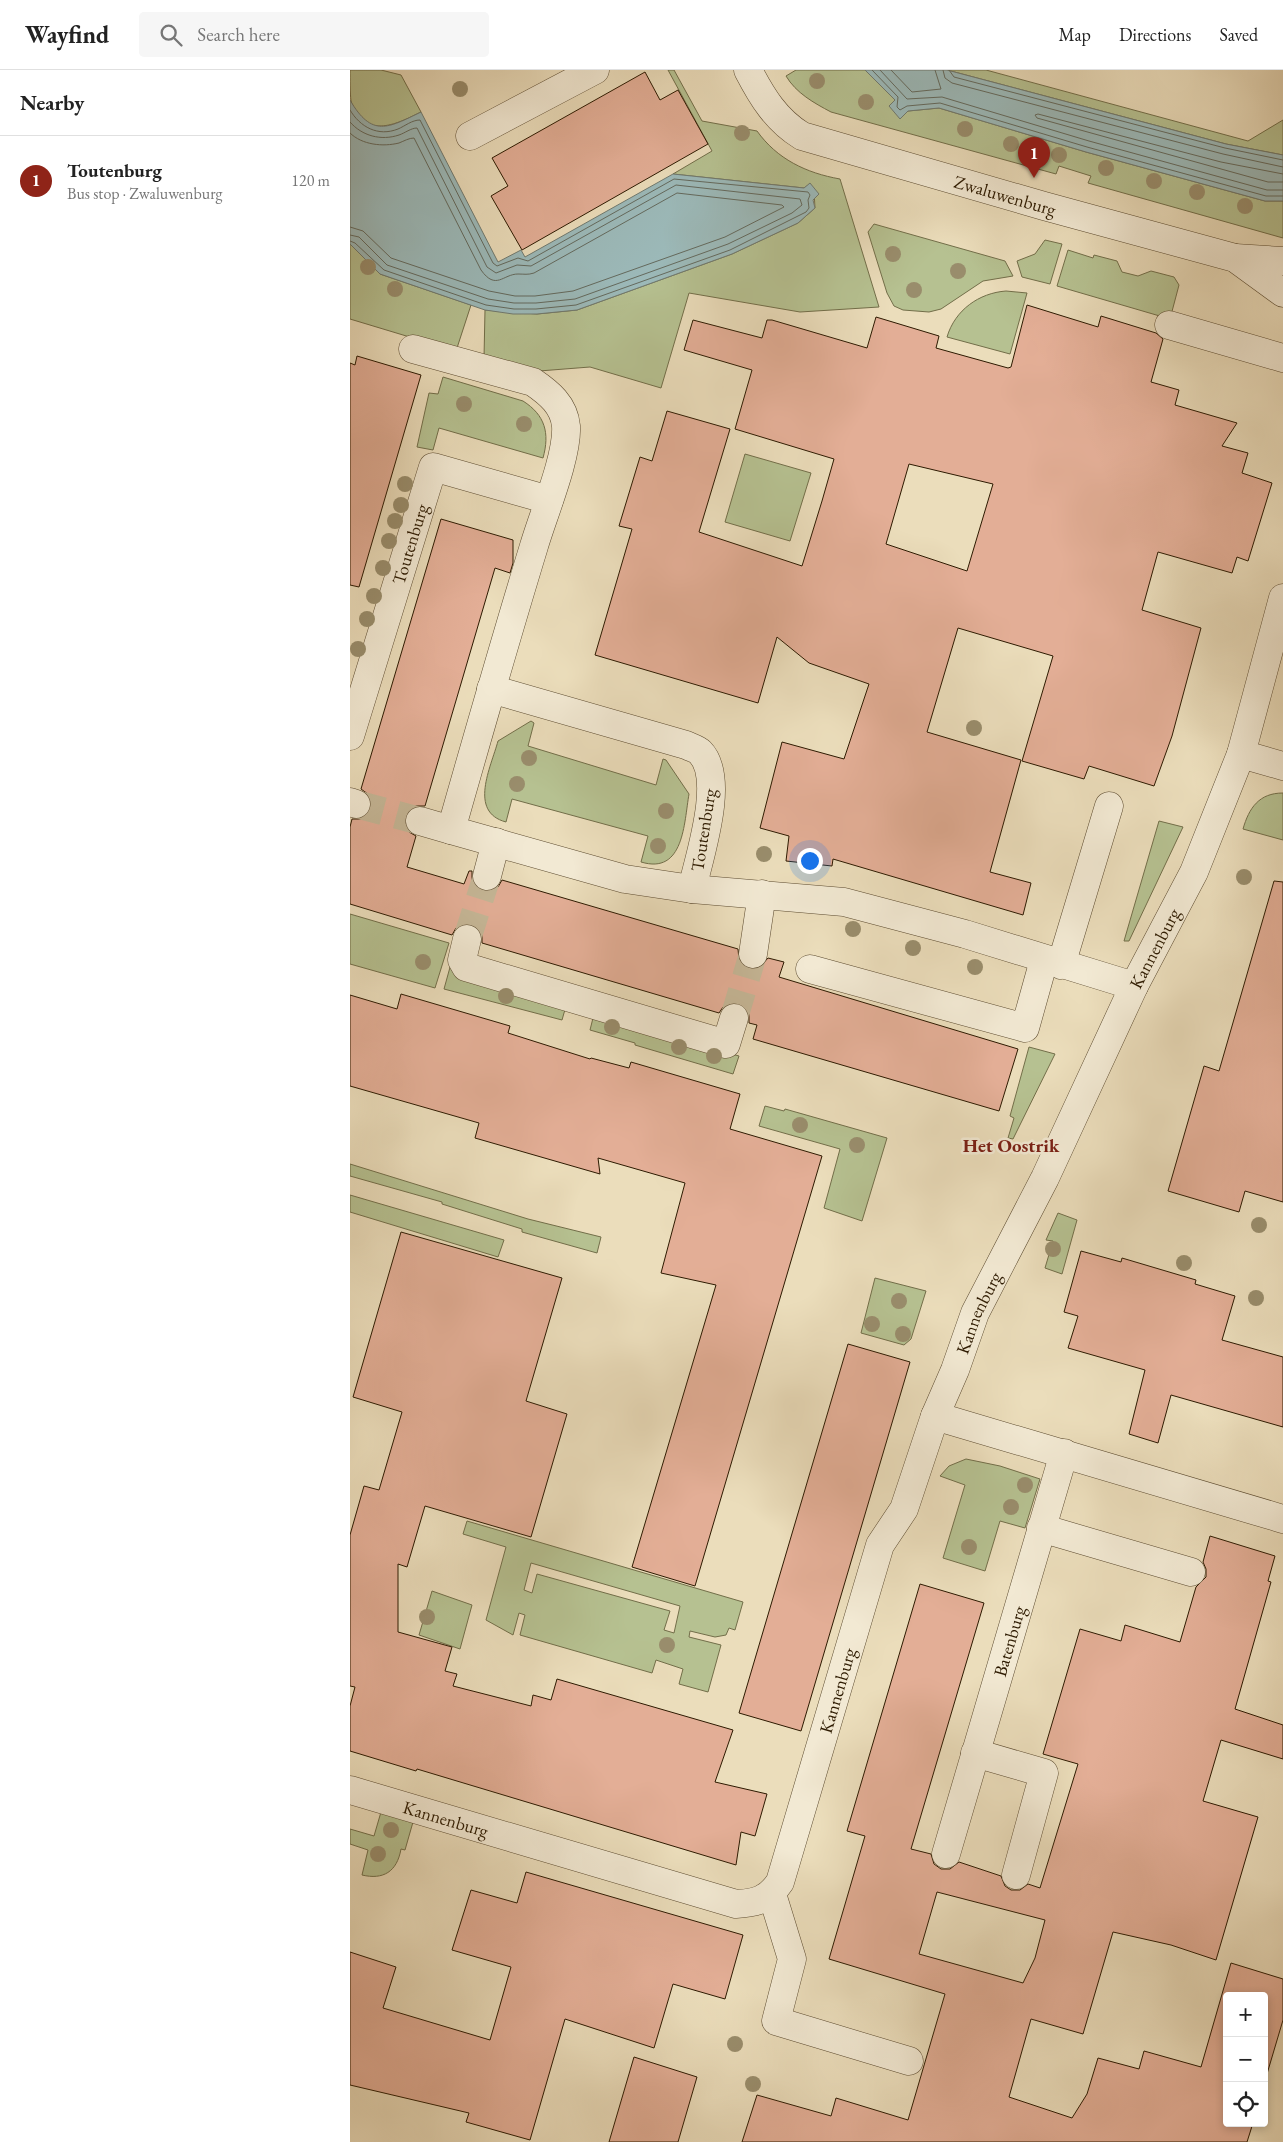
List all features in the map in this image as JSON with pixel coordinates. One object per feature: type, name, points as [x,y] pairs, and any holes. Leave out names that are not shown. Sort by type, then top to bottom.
[{"type":"street","points":[[470,136],[595,70]]},
{"type":"street","name":"Zwaluwenburg","points":[[748,70],[771,110],[787,126],[802,136],[1044,206],[1235,258],[1283,293]]},
{"type":"street","points":[[1235,258],[1283,261]]},
{"type":"street","points":[[1169,326],[1283,358]]},
{"type":"street","points":[[412,349],[533,382],[546,390],[559,405],[564,416],[566,428],[563,449],[549,500],[491,689],[451,830]]},
{"type":"street","name":"Toutenburg","points":[[350,736],[433,467],[549,500]]},
{"type":"street","name":"Kannenburg","points":[[350,1790],[736,1904],[755,1903],[772,1894],[780,1882],[880,1544],[904,1508],[935,1416],[955,1370],[975,1313],[1045,1178],[1134,986],[1194,872],[1241,754],[1283,598]]},
{"type":"street","name":"Toutenburg","points":[[491,689],[686,745],[700,752],[706,762],[711,780],[711,798],[692,889]]},
{"type":"street","points":[[1241,754],[1283,766]]},
{"type":"street","points":[[810,969],[1024,1028],[1052,962],[1109,806]]},
{"type":"street","name":"Toutenburg","points":[[420,821],[625,879],[692,889],[844,902],[965,934],[1134,986]]},
{"type":"street","points":[[487,876],[496,842]]},
{"type":"street","points":[[753,954],[762,894]]},
{"type":"street","points":[[467,939],[462,960],[466,967],[726,1044],[734,1018]]},
{"type":"street","points":[[935,1416],[1283,1519]]},
{"type":"street","name":"Batenburg","points":[[946,1854],[1064,1453]]},
{"type":"street","points":[[1041,1528],[1191,1572]]},
{"type":"street","points":[[975,1753],[1044,1773],[1016,1875]]},
{"type":"street","points":[[772,1894],[792,1959],[776,2021],[909,2061]]},
{"type":"green space","points":[[350,70],[381,70],[401,75],[421,112],[391,125],[372,125],[364,121],[357,113],[351,101]]},
{"type":"green space","points":[[668,70],[674,70],[702,121],[757,131],[783,157],[793,163],[804,169],[840,179],[879,307],[800,312],[689,293],[661,388],[590,367],[539,371],[484,358],[485,310],[537,314],[577,310],[732,254],[798,223],[815,208],[814,191],[810,184],[804,188],[673,174],[712,151]]},
{"type":"green space","points":[[796,70],[865,70],[908,111],[939,108],[1086,152],[1265,201],[1283,201],[1283,238],[1088,183],[1091,176],[1059,166],[1056,174],[831,112],[806,97],[790,82],[786,76]]},
{"type":"green space","points":[[947,70],[986,70],[1248,141],[1283,120],[1283,155],[1226,144]]},
{"type":"green space","points":[[874,224],[1005,261],[1013,276],[983,281],[941,309],[929,312],[903,310],[894,306],[887,293],[868,232]]},
{"type":"green space","points":[[1045,240],[1062,244],[1050,284],[1022,277],[1017,261],[1035,254]]},
{"type":"green space","points":[[350,244],[380,274],[471,305],[456,351],[350,319]]},
{"type":"green space","points":[[1068,250],[1093,258],[1094,255],[1117,261],[1122,272],[1138,276],[1151,271],[1174,277],[1179,285],[1170,319],[1057,286]]},
{"type":"green space","points":[[1006,291],[1027,293],[1010,354],[947,337],[956,319],[969,305],[987,295]]},
{"type":"green space","points":[[443,377],[523,401],[530,406],[541,419],[546,433],[543,458],[439,428],[433,450],[417,447],[429,393],[438,394]]},
{"type":"green space","points":[[745,454],[811,473],[790,541],[725,522]]},
{"type":"green space","points":[[531,721],[534,723],[528,746],[656,785],[663,759],[666,760],[689,794],[683,832],[674,854],[666,861],[655,864],[641,862],[648,836],[512,799],[506,822],[494,817],[488,809],[485,799],[485,788],[487,775],[498,741]]},
{"type":"green space","points":[[1283,793],[1283,840],[1243,829],[1248,815],[1256,803],[1267,796]]},
{"type":"green space","points":[[1159,821],[1183,827],[1129,941],[1124,941]]},
{"type":"green space","points":[[350,914],[449,943],[435,988],[350,964]]},
{"type":"green space","points":[[452,960],[566,1006],[562,1020],[444,989]]},
{"type":"green space","points":[[594,1014],[739,1056],[733,1074],[590,1030]]},
{"type":"green space","points":[[1029,1047],[1055,1054],[1013,1139],[1008,1138],[1014,1118],[1010,1116]]},
{"type":"green space","points":[[765,1106],[784,1111],[785,1109],[887,1138],[862,1221],[824,1208],[840,1149],[759,1126]]},
{"type":"green space","points":[[350,1164],[528,1219],[601,1237],[597,1253],[522,1232],[522,1229],[442,1204],[442,1202],[350,1176]]},
{"type":"green space","points":[[350,1195],[504,1240],[498,1257],[350,1212]]},
{"type":"green space","points":[[1058,1213],[1077,1220],[1062,1274],[1045,1268],[1053,1241],[1046,1240]]},
{"type":"green space","points":[[875,1278],[926,1291],[911,1339],[904,1345],[861,1333]]},
{"type":"green space","points":[[966,1459],[1000,1466],[1040,1479],[1025,1528],[1000,1521],[985,1571],[943,1558],[965,1485],[940,1476],[949,1466]]},
{"type":"green space","points":[[467,1521],[743,1602],[735,1630],[729,1628],[726,1635],[715,1637],[690,1631],[689,1637],[721,1645],[708,1692],[679,1684],[683,1669],[656,1660],[652,1673],[520,1635],[525,1615],[519,1613],[513,1635],[486,1620],[506,1547],[463,1534]],"holes":[[[531,1563],[680,1606],[674,1633],[664,1630],[670,1611],[537,1574],[532,1593],[524,1590]]]},
{"type":"green space","points":[[432,1591],[472,1605],[460,1649],[419,1635]]},
{"type":"green space","points":[[381,1812],[413,1822],[405,1850],[401,1849],[392,1869],[383,1875],[362,1875],[368,1850],[350,1844],[350,1829],[374,1836]]},
{"type":"water","points":[[865,70],[947,70],[1226,144],[1283,155],[1283,201],[1265,201],[1086,152],[939,108],[908,111],[900,119],[889,106],[895,100]]},
{"type":"water","points":[[350,100],[358,112],[373,125],[390,125],[421,112],[498,262],[521,250],[525,257],[673,174],[804,188],[810,183],[819,194],[813,200],[815,208],[798,223],[732,254],[577,310],[513,314],[485,310],[380,274],[350,244]]},
{"type":"building","points":[[645,72],[660,100],[678,90],[708,144],[522,250],[491,196],[508,186],[492,158]]},
{"type":"building","points":[[1027,305],[1098,327],[1101,316],[1156,333],[1163,339],[1151,382],[1179,390],[1175,405],[1237,423],[1222,446],[1248,453],[1242,473],[1272,483],[1248,561],[1237,557],[1232,573],[1158,552],[1142,610],[1201,628],[1172,736],[1154,786],[1089,766],[1084,779],[1022,761],[1053,656],[958,628],[927,732],[1021,760],[990,872],[1031,883],[1023,915],[833,859],[832,866],[786,861],[789,836],[760,828],[782,742],[844,759],[869,684],[809,663],[777,637],[758,703],[595,655],[632,529],[619,526],[640,457],[652,461],[667,411],[730,429],[699,532],[802,566],[822,501],[834,459],[735,429],[752,370],[684,350],[693,320],[762,338],[767,320],[772,320],[867,348],[876,317],[939,336],[936,348],[1008,368],[1011,367]],"holes":[[[909,464],[993,484],[967,571],[886,544]]]},
{"type":"building","points":[[357,356],[421,375],[359,587],[350,585],[350,363],[355,365]]},
{"type":"building","points":[[441,519],[513,540],[513,563],[510,573],[495,568],[425,806],[416,806],[410,809],[405,816],[405,825],[409,832],[416,836],[407,867],[464,884],[469,871],[472,871],[472,880],[476,887],[483,891],[492,891],[498,887],[502,880],[738,949],[739,960],[743,966],[750,969],[759,968],[768,958],[784,962],[779,977],[1018,1049],[999,1111],[753,1039],[757,1025],[749,1023],[749,1014],[745,1007],[739,1003],[730,1003],[723,1007],[719,1013],[482,943],[482,934],[477,927],[471,924],[462,924],[456,928],[452,935],[350,904],[350,827],[352,819],[360,819],[366,816],[371,808],[371,800],[368,794],[361,789]]},
{"type":"building","points":[[1274,881],[1283,882],[1283,1202],[1245,1191],[1239,1212],[1168,1191],[1204,1066],[1219,1071]]},
{"type":"building","points":[[401,994],[510,1026],[508,1033],[590,1059],[629,1068],[631,1062],[740,1094],[730,1129],[822,1156],[695,1586],[632,1567],[716,1285],[661,1273],[685,1183],[598,1158],[600,1174],[475,1138],[479,1123],[350,1086],[350,995],[397,1009]]},
{"type":"building","points":[[401,1232],[562,1278],[526,1401],[567,1414],[531,1537],[425,1506],[407,1567],[398,1564],[398,1632],[452,1647],[445,1671],[457,1674],[453,1686],[531,1706],[533,1695],[551,1700],[557,1679],[733,1730],[715,1782],[767,1794],[755,1836],[741,1832],[736,1865],[417,1769],[416,1771],[350,1751],[350,1706],[355,1687],[350,1686],[350,1535],[364,1486],[379,1490],[402,1412],[353,1397]]},
{"type":"building","points":[[1081,1251],[1121,1262],[1122,1258],[1196,1280],[1195,1284],[1235,1296],[1222,1340],[1283,1357],[1283,1427],[1171,1395],[1158,1443],[1129,1434],[1145,1370],[1068,1348],[1078,1316],[1064,1312]]},
{"type":"building","points":[[848,1344],[910,1362],[801,1731],[739,1713]]},
{"type":"building","points":[[1210,1536],[1275,1556],[1268,1581],[1271,1582],[1235,1709],[1283,1725],[1283,1759],[1221,1740],[1203,1801],[1258,1817],[1216,1960],[1171,1945],[1113,1932],[1083,2034],[1031,2019],[1009,2097],[1072,2118],[1087,2094],[1098,2058],[1139,2069],[1144,2051],[1201,2067],[1231,1963],[1283,1979],[1283,2020],[1268,2071],[1268,1992],[1223,1992],[1223,2127],[1252,2127],[1247,2142],[742,2142],[757,2095],[831,2116],[836,2098],[908,2120],[945,1994],[829,1959],[865,1836],[847,1831],[920,1584],[984,1603],[911,1849],[931,1854],[934,1864],[941,1869],[950,1869],[959,1862],[1001,1876],[1005,1886],[1011,1890],[1020,1890],[1028,1884],[1040,1888],[1078,1764],[1043,1754],[1080,1629],[1121,1641],[1125,1625],[1180,1642],[1196,1587],[1206,1577],[1206,1569],[1203,1562]],"holes":[[[937,1892],[1045,1920],[1035,1958],[1023,1983],[919,1954]]]},
{"type":"building","points":[[526,1872],[743,1935],[725,1999],[673,1984],[654,2048],[565,2019],[530,2140],[466,2122],[469,2113],[350,2085],[350,1952],[396,1967],[383,2008],[490,2040],[511,1967],[452,1950],[471,1890],[517,1903]]},
{"type":"building","points":[[634,2057],[697,2077],[678,2142],[609,2142]]},
{"type":"tunnel","points":[[356,804],[420,821]]},
{"type":"tunnel","points":[[467,939],[487,876]]},
{"type":"tunnel","points":[[734,1018],[753,954]]},
{"type":"place","name":"Toutenburg","points":[[1034,178]]},
{"type":"district","name":"Het Oostrik","points":[[1011,1145]]}]
